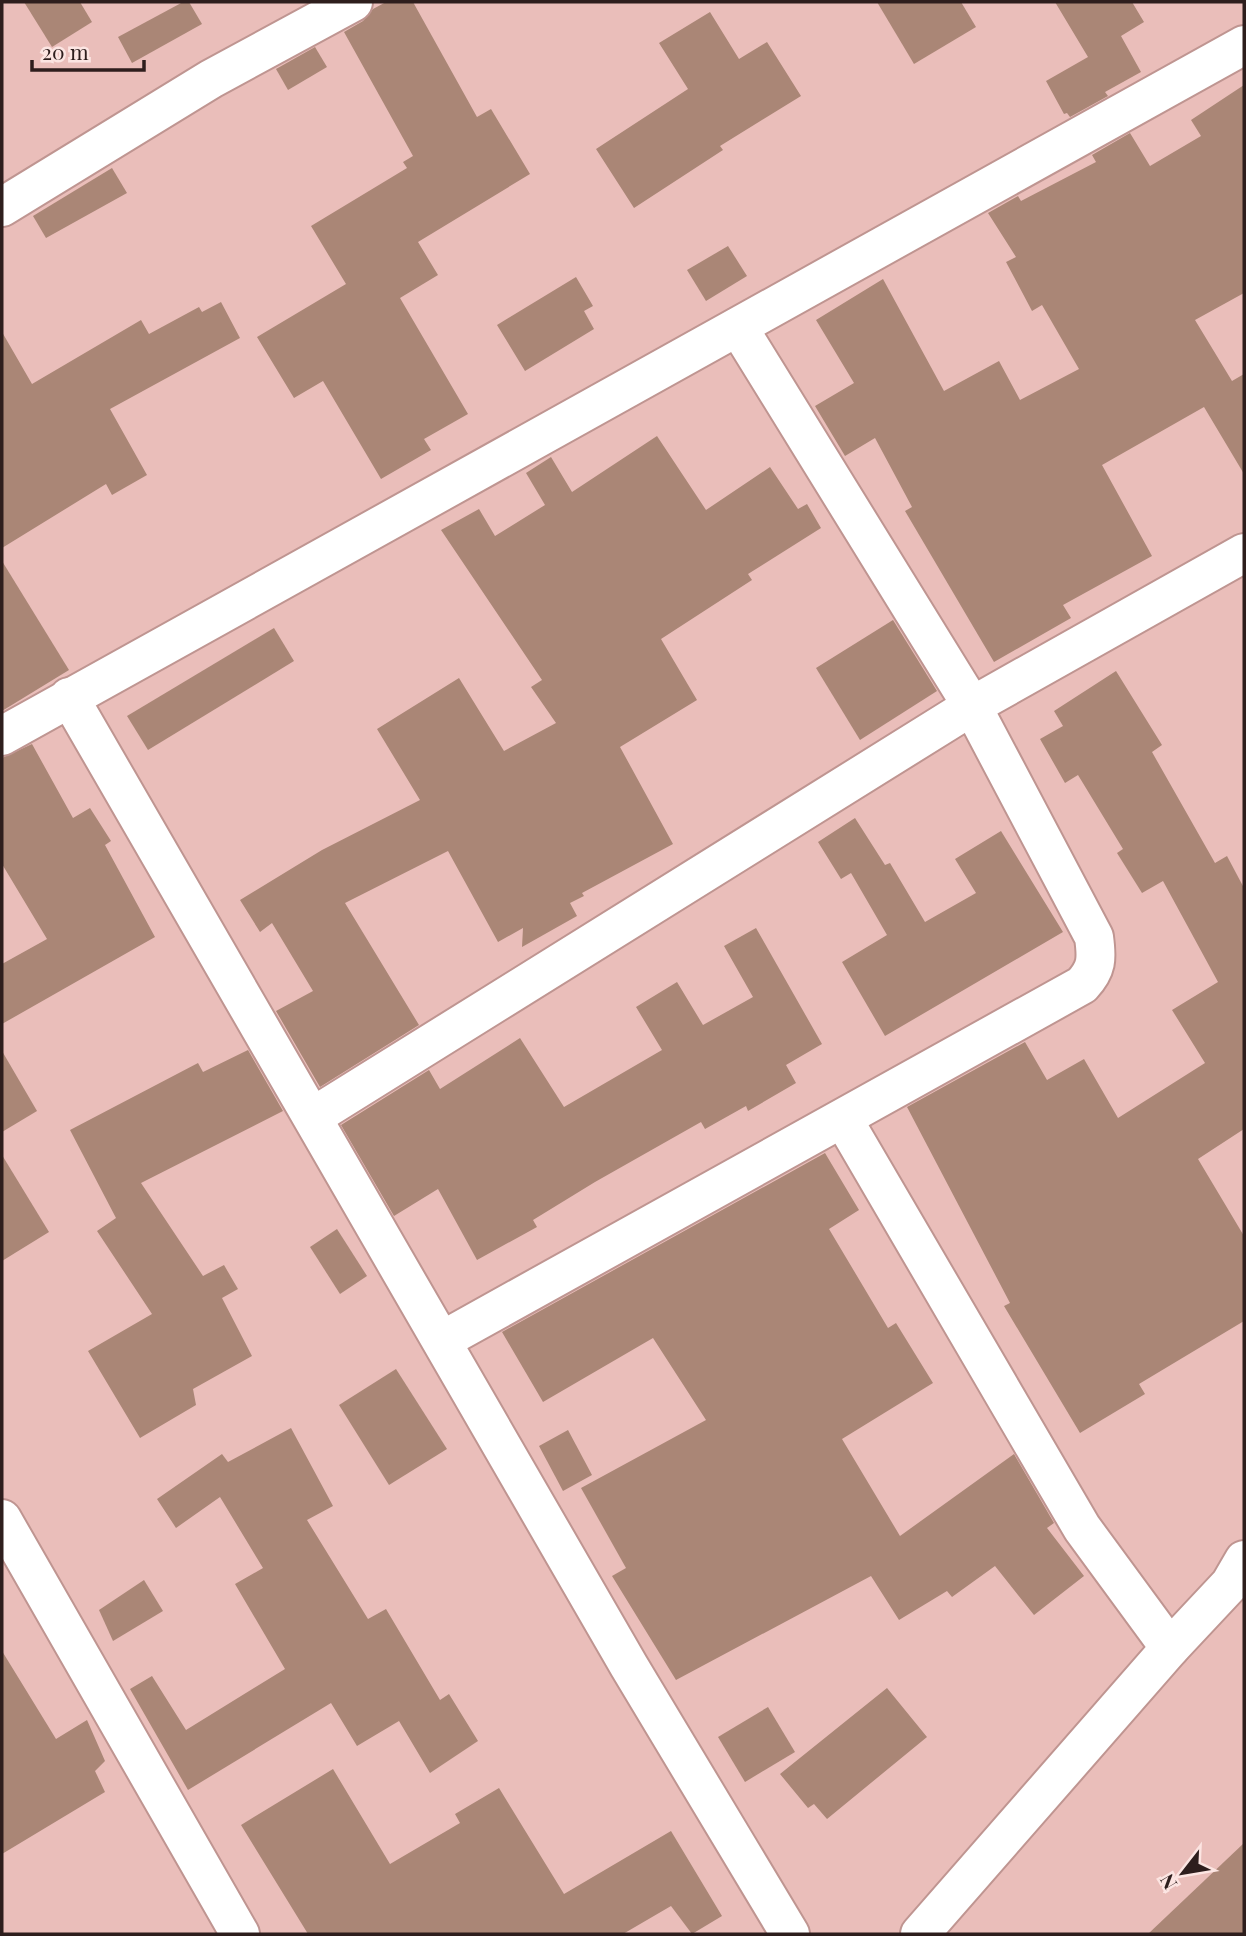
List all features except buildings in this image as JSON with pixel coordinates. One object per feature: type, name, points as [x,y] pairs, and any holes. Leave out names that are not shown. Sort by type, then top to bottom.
[{"type":"street","points":[[2,207],[211,79],[353,2]]},
{"type":"street","points":[[2,736],[1244,45]]},
{"type":"street","points":[[443,1340],[1082,985],[1095,971],[1094,937],[972,706],[738,327]]},
{"type":"street","points":[[314,1116],[972,706],[1244,554]]},
{"type":"street","points":[[69,697],[314,1116],[622,1654],[790,1934]]},
{"type":"street","points":[[843,1119],[1082,1528],[1170,1647]]},
{"type":"street","points":[[2,1519],[227,1930]]},
{"type":"street","points":[[920,1934],[1170,1647],[1230,1584],[1244,1560]]}]
